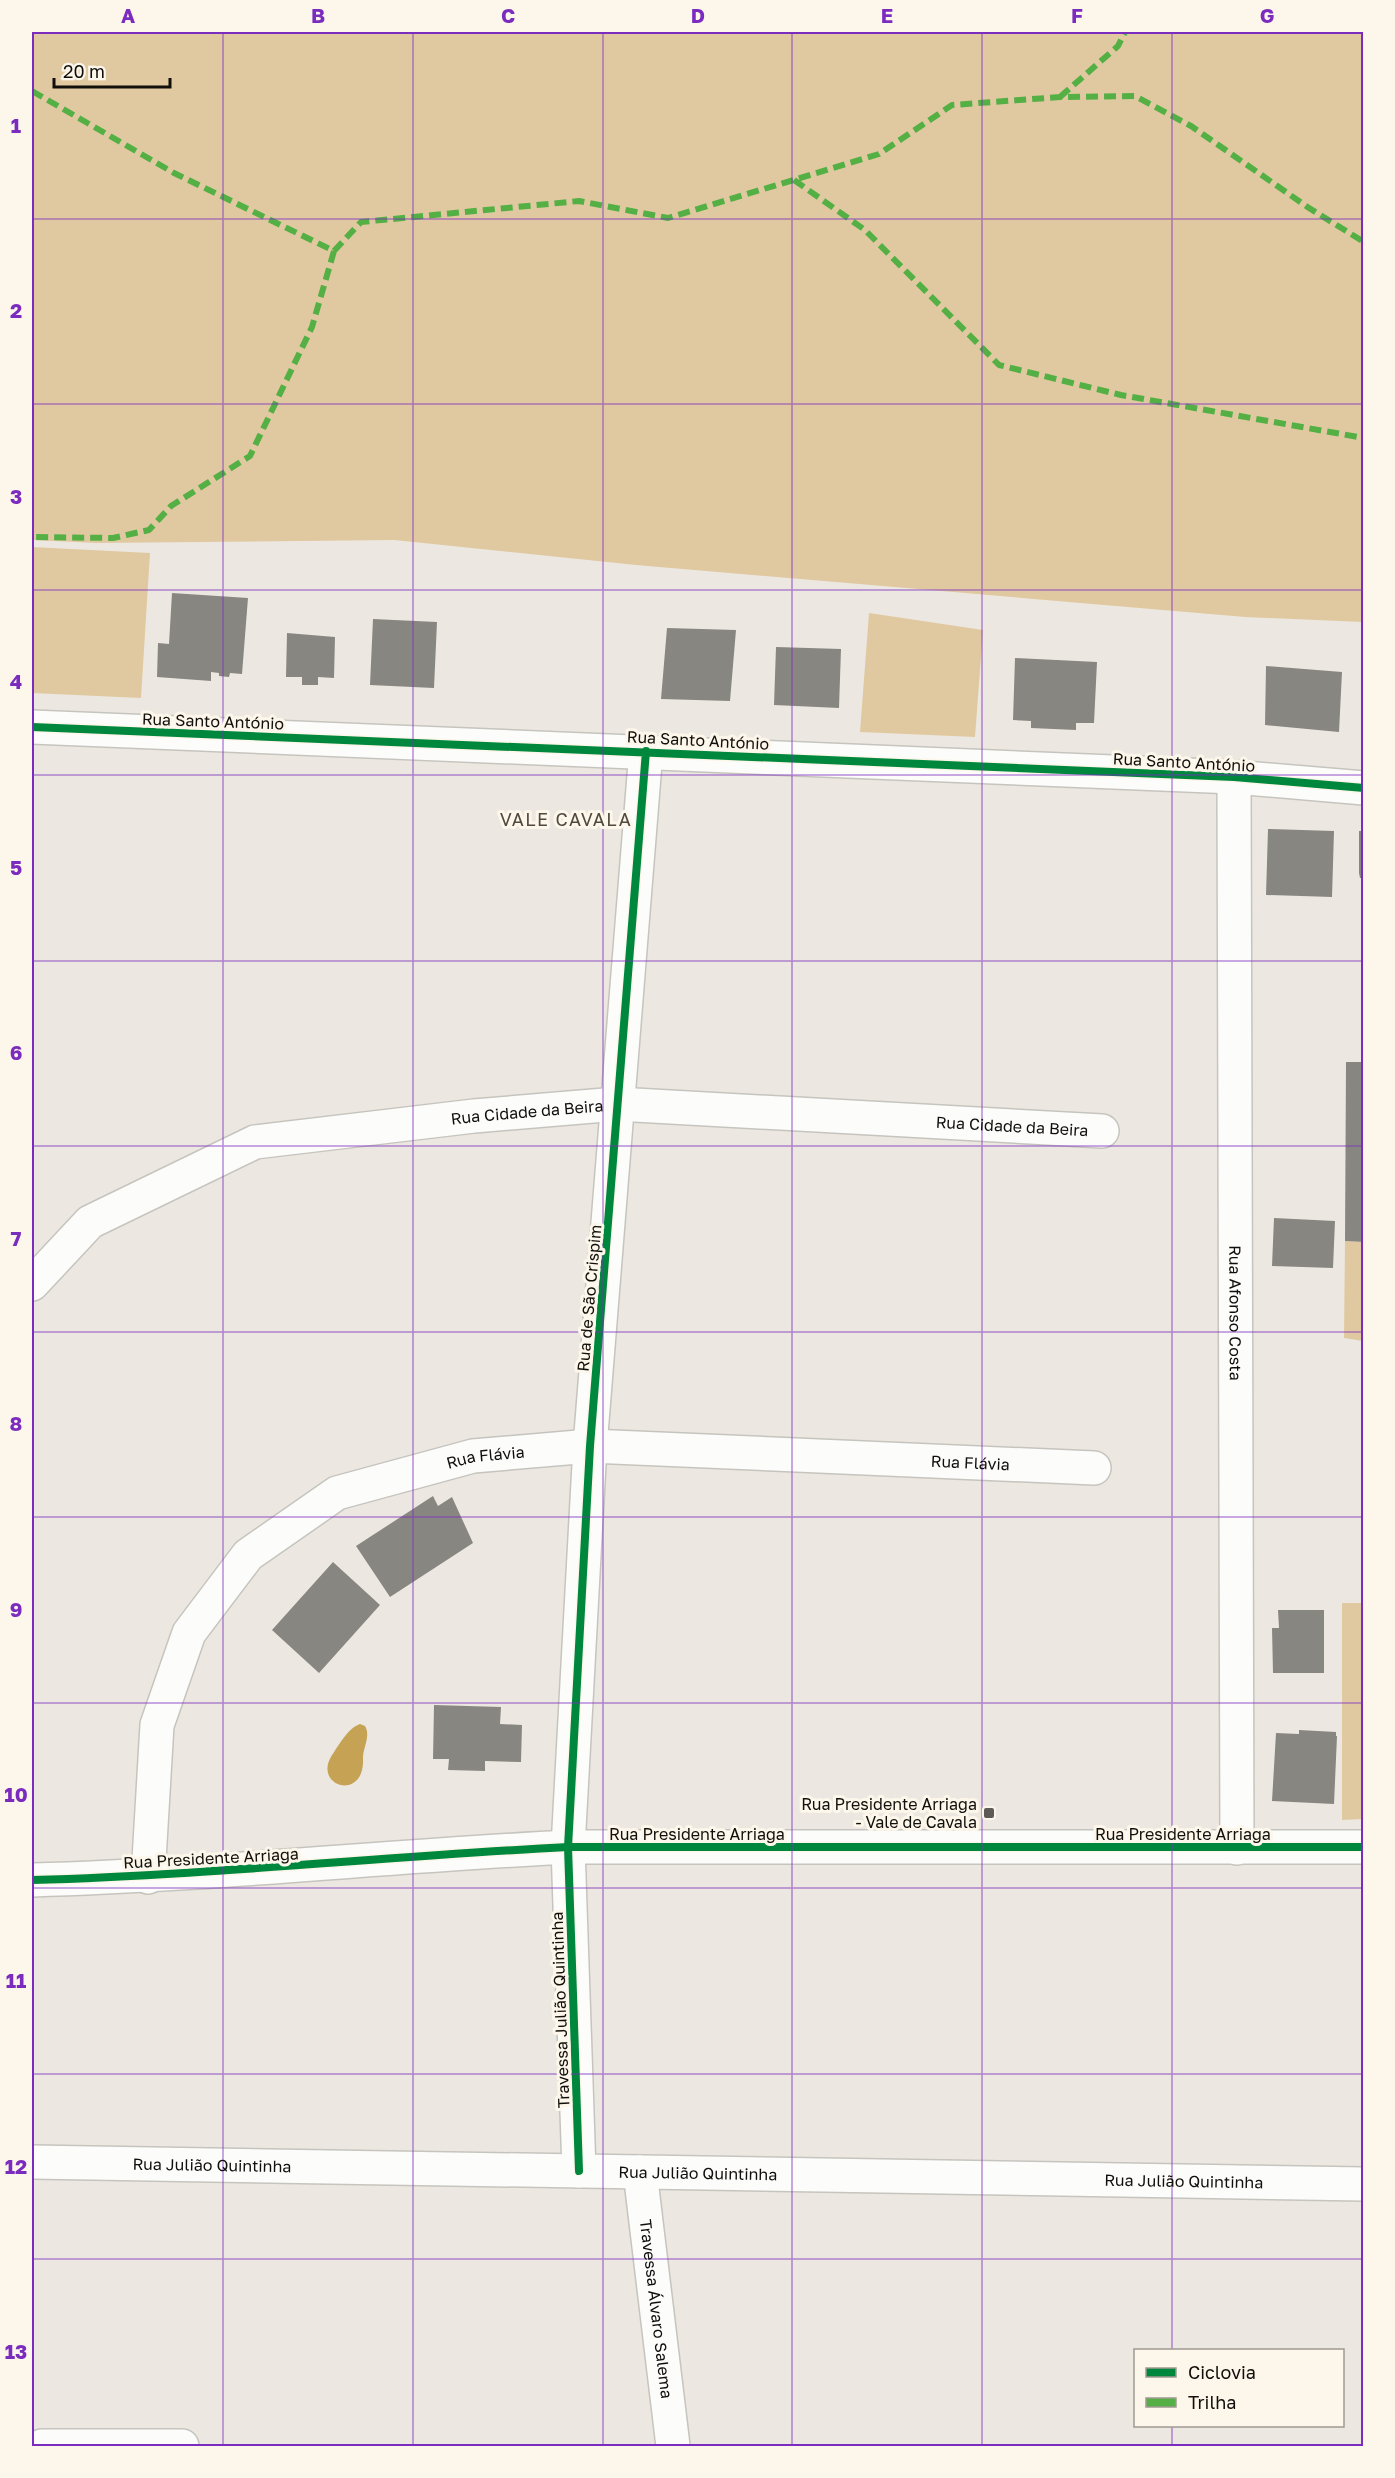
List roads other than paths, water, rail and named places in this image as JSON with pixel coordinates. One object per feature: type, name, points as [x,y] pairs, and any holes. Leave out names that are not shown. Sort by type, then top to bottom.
[{"type":"street","name":"Rua Santo António","points":[[32,727],[1234,777],[1364,788]]},
{"type":"street","name":"Rua de São Crispim","points":[[568,1847],[590,1446],[646,751]]},
{"type":"street","name":"Rua Afonso Costa","points":[[1234,777],[1238,1848]]},
{"type":"street","name":"Rua Cidade da Beira","points":[[32,1284],[90,1222],[255,1142],[474,1116],[618,1104],[1102,1131]]},
{"type":"street","name":"Rua Flávia","points":[[148,1877],[157,1725],[189,1633],[248,1555],[336,1493],[473,1456],[590,1446],[1094,1468]]},
{"type":"street","name":"Rua Presidente Arriaga","points":[[32,1880],[148,1877],[472,1852],[568,1847],[1364,1847]]},
{"type":"street","name":"Travessa Julião Quintinha","points":[[568,1847],[579,2171]]},
{"type":"street","name":"Rua Julião Quintinha","points":[[32,2162],[1364,2184]]},
{"type":"street","name":"Travessa Álvaro Salema","points":[[639,2172],[673,2446]]},
{"type":"street","points":[[42,2446],[182,2446]]},
{"type":"place","name":"Rua Presidente Arriaga - Vale de Cavala","points":[[989,1813]]},
{"type":"district","name":"VALE CAVALA","points":[[566,820]]}]
